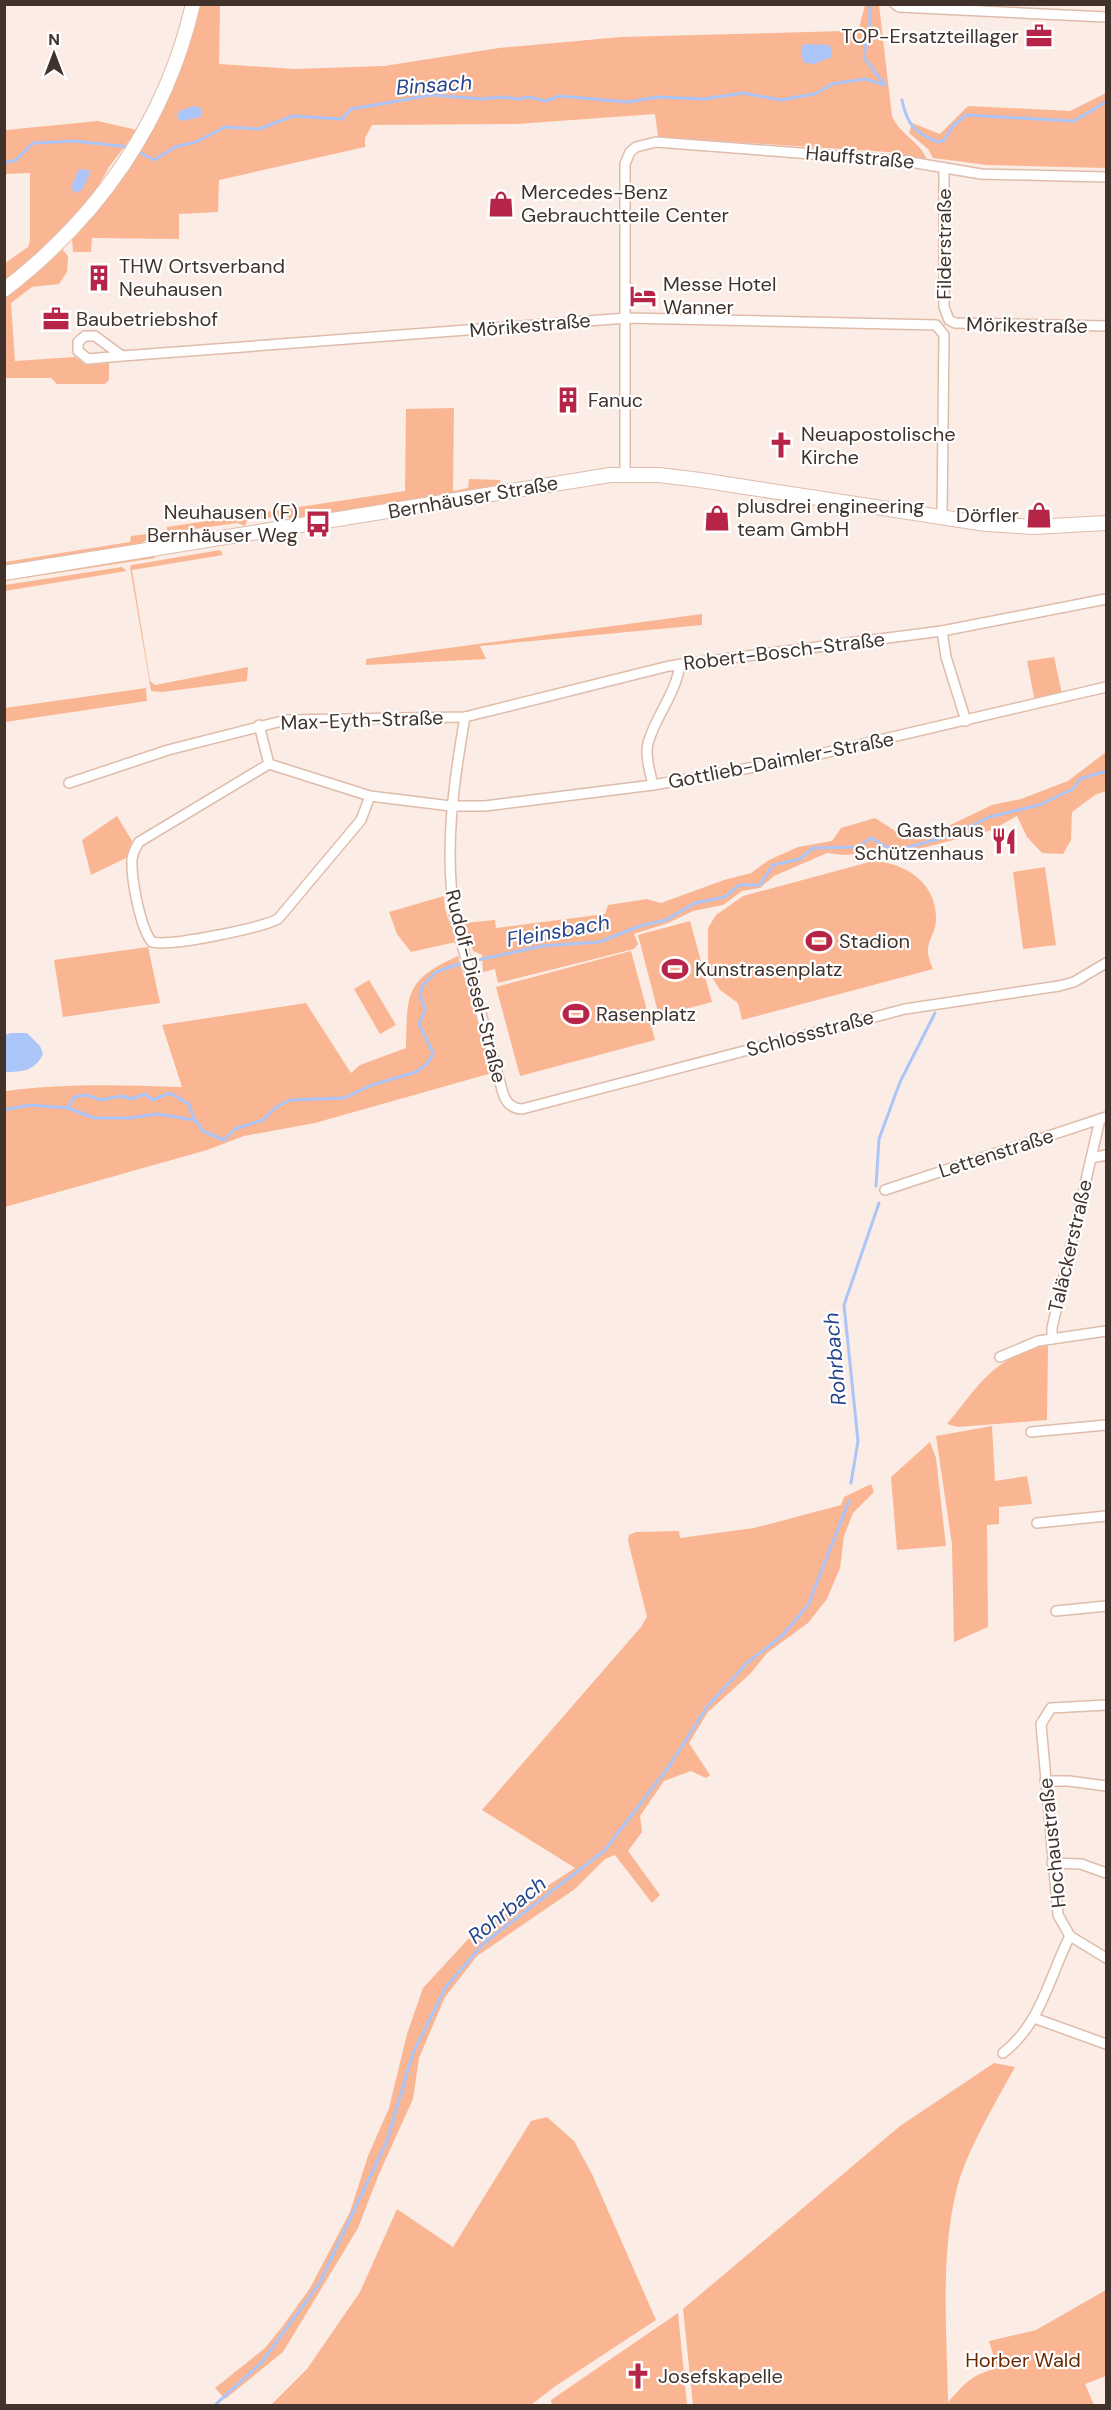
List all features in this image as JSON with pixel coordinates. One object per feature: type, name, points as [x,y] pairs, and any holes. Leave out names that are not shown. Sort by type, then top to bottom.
[{"type":"street","points":[[4,290],[63,239],[128,161],[172,75],[193,4]]},
{"type":"street","points":[[895,4],[899,7],[1107,17]]},
{"type":"street","name":"Hauffstraße","points":[[627,318],[625,165],[630,152],[636,147],[656,142],[930,163],[944,168],[981,174],[1107,177]]},
{"type":"street","name":"Filderstraße","points":[[944,168],[944,307],[949,320]]},
{"type":"street","points":[[625,474],[627,318]]},
{"type":"street","name":"Mörikestraße","points":[[122,356],[627,318],[925,323],[939,327]]},
{"type":"street","name":"Mörikestraße","points":[[949,320],[956,323],[1107,326]]},
{"type":"street","name":"Filderstraße","points":[[939,327],[944,335],[942,517]]},
{"type":"street","name":"Bernhäuser Straße","points":[[4,573],[318,524],[575,480],[625,474],[700,480],[942,517],[1034,527],[1107,522]]},
{"type":"street","name":"Robert-Bosch-Straße","points":[[465,717],[680,664],[942,631],[1107,599]]},
{"type":"street","points":[[942,631],[946,657],[966,721]]},
{"type":"street","points":[[653,785],[647,755],[648,743],[678,682],[680,664]]},
{"type":"street","name":"Gottlieb-Daimler-Straße","points":[[269,764],[370,796],[451,806],[486,806],[653,785],[794,760],[1107,687]]},
{"type":"street","name":"Max-Eyth-Straße","points":[[69,783],[168,750],[259,725],[286,720],[465,717]]},
{"type":"street","name":"Rudolf-Diesel-Straße","points":[[465,717],[451,806],[448,867],[455,919],[503,1095],[513,1107]]},
{"type":"street","name":"Max-Eyth-Straße","points":[[259,725],[269,764]]},
{"type":"street","points":[[269,764],[139,842],[133,853],[133,872],[143,926],[152,942],[168,943],[236,931],[278,919],[361,820],[370,796]]},
{"type":"street","name":"Schlossstraße","points":[[513,1107],[522,1109],[905,1009],[1059,986],[1074,981],[1107,963]]},
{"type":"street","name":"Taläckerstraße","points":[[1052,1339],[1052,1328],[1091,1158],[1103,1118]]},
{"type":"street","name":"Lettenstraße","points":[[885,1190],[1103,1118]]},
{"type":"street","points":[[1091,1158],[1107,1155]]},
{"type":"street","points":[[1000,1357],[1023,1345],[1107,1331]]},
{"type":"street","points":[[1031,1432],[1107,1425]]},
{"type":"street","points":[[1036,1523],[1107,1516]]},
{"type":"street","points":[[1056,1611],[1107,1606]]},
{"type":"street","name":"Hochaustraße","points":[[1107,1705],[1051,1708],[1041,1724],[1056,1908],[1070,1936],[1107,1958]]},
{"type":"street","points":[[1045,1781],[1069,1781],[1107,1786]]},
{"type":"street","points":[[1052,1863],[1081,1864],[1107,1873]]},
{"type":"street","points":[[1003,2053],[1012,2046],[1034,2018],[1070,1936]]},
{"type":"street","points":[[1034,2018],[1107,2044]]},
{"type":"green space","points":[[200,5],[220,5],[219,64],[294,69],[384,66],[499,48],[621,37],[845,31],[857,36],[865,5],[879,5],[892,116],[900,128],[920,148],[927,160],[903,157],[902,153],[658,137],[655,114],[517,124],[372,125],[365,138],[365,147],[219,180],[218,212],[179,214],[179,239],[92,238],[91,252],[73,252],[72,237],[132,160],[159,118],[179,71]]},
{"type":"green space","points":[[1106,93],[1106,168],[987,165],[933,158],[928,149],[909,133],[912,123],[940,134],[968,106],[1070,111]]},
{"type":"green space","points":[[98,121],[137,130],[109,167],[94,194],[53,240],[5,280],[4,264],[28,247],[30,240],[30,173],[5,174],[6,130]]},
{"type":"green space","points":[[61,248],[68,256],[67,272],[59,284],[32,287],[11,303],[15,361],[75,357],[86,365],[109,363],[109,380],[105,384],[57,384],[51,378],[5,378],[5,293]]},
{"type":"green space","points":[[454,408],[453,491],[468,488],[469,479],[500,480],[501,488],[310,519],[309,516],[290,519],[286,515],[247,521],[245,526],[237,523],[174,532],[167,537],[167,527],[405,491],[406,409]]},
{"type":"green space","points":[[147,534],[147,540],[139,545],[5,565],[5,562],[130,542],[131,536]]},
{"type":"green space","points":[[220,550],[223,555],[132,570],[150,681],[155,685],[248,667],[247,681],[162,692],[151,691],[130,567]]},
{"type":"green space","points":[[154,552],[155,558],[5,581],[5,576]]},
{"type":"green space","points":[[122,567],[127,571],[5,591],[5,585]]},
{"type":"green space","points":[[702,614],[702,625],[480,646],[486,659],[366,665],[366,659]]},
{"type":"green space","points":[[1054,657],[1062,694],[1035,702],[1027,661]]},
{"type":"green space","points":[[146,688],[147,701],[5,722],[5,708]]},
{"type":"green space","points":[[1106,752],[1106,791],[1095,795],[1072,812],[1071,840],[1063,854],[1042,853],[1027,837],[1017,816],[992,830],[899,854],[827,853],[774,876],[760,888],[742,891],[723,905],[693,911],[668,923],[634,934],[638,944],[634,949],[498,983],[495,969],[483,972],[482,955],[473,951],[465,923],[495,920],[496,928],[605,914],[608,905],[647,899],[661,903],[724,880],[751,873],[769,860],[798,847],[832,841],[841,828],[875,818],[903,836],[946,827],[992,805],[1021,799],[1068,781]]},
{"type":"green space","points":[[117,816],[132,841],[126,858],[91,875],[82,840]]},
{"type":"green space","name":"Stadion","points":[[873,861],[908,871],[917,877],[931,895],[936,920],[928,951],[933,969],[742,1020],[738,1003],[720,990],[708,971],[708,928],[716,915],[743,896]]},
{"type":"green space","points":[[1045,867],[1056,945],[1023,949],[1013,872]]},
{"type":"green space","points":[[444,896],[445,909],[456,942],[411,952],[397,934],[389,912]]},
{"type":"green space","name":"Kunstrasenplatz","points":[[690,921],[712,1002],[659,1016],[638,935]]},
{"type":"green space","points":[[148,947],[160,1003],[63,1017],[54,960]]},
{"type":"green space","name":"Rasenplatz","points":[[631,951],[655,1040],[520,1076],[496,987]]},
{"type":"green space","points":[[458,956],[492,1073],[315,1123],[244,1136],[207,1150],[5,1207],[6,1091],[116,1085],[182,1087],[162,1025],[306,1003],[351,1073],[360,1065],[406,1048],[407,1014],[412,990],[428,973]]},
{"type":"green space","points":[[369,980],[396,1025],[380,1034],[354,989]]},
{"type":"green space","points":[[1048,1345],[1047,1420],[958,1427],[947,1424],[989,1374],[1014,1357]]},
{"type":"green space","points":[[992,1426],[995,1481],[1027,1476],[1032,1504],[999,1507],[999,1524],[987,1525],[988,1627],[954,1642],[952,1545],[936,1436]]},
{"type":"green space","points":[[930,1442],[936,1458],[946,1546],[897,1550],[891,1477]]},
{"type":"green space","points":[[871,1484],[874,1492],[853,1513],[844,1536],[840,1568],[827,1599],[808,1623],[767,1653],[750,1674],[708,1712],[689,1743],[710,1775],[706,1778],[691,1771],[664,1781],[640,1816],[642,1832],[628,1851],[660,1895],[652,1903],[615,1855],[605,1859],[575,1889],[477,1956],[445,1997],[419,2058],[413,2099],[379,2174],[358,2228],[283,2352],[225,2399],[215,2388],[265,2348],[282,2327],[310,2288],[350,2212],[368,2156],[389,2108],[407,2034],[423,1988],[471,1936],[575,1868],[482,1810],[641,1627],[647,1617],[628,1541],[629,1535],[636,1532],[679,1531],[680,1538],[754,1528],[841,1505],[844,1497]]},
{"type":"green space","name":"Horber Wald","points":[[994,2063],[1015,2067],[966,2161],[951,2218],[946,2270],[948,2402],[974,2377],[997,2368],[989,2341],[1036,2330],[1106,2290],[1106,2376],[1085,2384],[1094,2405],[693,2405],[683,2309],[900,2126]]},
{"type":"green space","points":[[547,2117],[574,2141],[592,2174],[656,2320],[554,2387],[531,2405],[271,2405],[307,2369],[360,2292],[397,2209],[453,2247],[531,2121]]},
{"type":"green space","points":[[678,2313],[687,2405],[552,2405],[551,2400]]},
{"type":"water","points":[[805,44],[830,45],[832,57],[814,64],[805,63],[801,56],[801,48]]},
{"type":"water","points":[[194,106],[201,108],[202,117],[180,121],[177,117],[179,111]]},
{"type":"water","points":[[79,169],[89,170],[89,175],[82,190],[74,193],[71,187]]},
{"type":"water","points":[[27,1033],[40,1046],[43,1054],[32,1067],[22,1071],[5,1072],[5,1035]]},
{"type":"waterway","points":[[870,4],[870,34],[866,41],[864,57],[884,84]]},
{"type":"waterway","name":"Binsach","points":[[137,151],[154,160],[175,147],[196,142],[225,127],[259,129],[293,116],[342,119],[351,109],[432,95],[482,99],[528,97],[546,101],[559,96],[628,102],[658,97],[704,99],[743,93],[780,100],[815,94],[832,84],[865,79],[885,85]]},
{"type":"waterway","points":[[902,100],[906,116],[913,127],[938,142],[944,140],[953,126],[966,115],[1074,121],[1106,102]]},
{"type":"waterway","name":"Binsach","points":[[4,163],[16,160],[33,143],[75,141],[129,147]]},
{"type":"waterway","name":"Fleinsbach","points":[[4,1110],[30,1105],[68,1108],[94,1118],[129,1118],[157,1114],[195,1120],[203,1131],[224,1140],[235,1129],[263,1120],[276,1107],[290,1100],[344,1098],[372,1085],[416,1072],[428,1063],[433,1053],[419,1024],[425,1010],[420,994],[423,985],[436,972],[459,964],[542,946],[599,942],[640,926],[666,920],[695,903],[725,897],[739,885],[760,885],[773,865],[800,859],[813,848],[857,847],[871,838],[894,851],[953,835],[989,817],[1039,805],[1073,789],[1080,779],[1106,771]]},
{"type":"waterway","name":"Rohrbach","points":[[876,1186],[879,1139],[900,1082],[935,1013]]},
{"type":"waterway","name":"Fleinsbach","points":[[68,1108],[74,1097],[87,1095],[100,1100],[122,1096],[131,1099],[145,1094],[152,1100],[170,1093],[189,1104],[194,1120]]},
{"type":"waterway","name":"Rohrbach","points":[[851,1483],[858,1441],[844,1305],[879,1203]]},
{"type":"waterway","name":"Rohrbach","points":[[214,2406],[261,2363],[319,2284],[387,2141],[413,2053],[446,1987],[483,1944],[605,1850],[670,1765],[707,1707],[747,1663],[782,1636],[808,1605],[849,1501]]},
{"type":"place","name":"TOP-Ersatzteillager","points":[[1039,36]]},
{"type":"place","name":"Mercedes-Benz Gebrauchtteile Center","points":[[501,204]]},
{"type":"place","name":"THW Ortsverband Neuhausen","points":[[99,278]]},
{"type":"place","name":"Messe Hotel Wanner","points":[[643,296]]},
{"type":"place","name":"Baubetriebshof","points":[[56,319]]},
{"type":"place","name":"Fanuc","points":[[568,400]]},
{"type":"place","name":"Neuapostolische Kirche","points":[[781,445]]},
{"type":"place","name":"Dörfler","points":[[1039,515]]},
{"type":"place","name":"plusdrei engineering team GmbH","points":[[717,518]]},
{"type":"place","name":"Neuhausen (F) Bernhäuser Weg","points":[[318,524]]},
{"type":"place","name":"Gasthaus Schützenhaus","points":[[1004,841]]},
{"type":"place","name":"Stadion","points":[[819,941]]},
{"type":"place","name":"Kunstrasenplatz","points":[[675,969]]},
{"type":"place","name":"Rasenplatz","points":[[576,1014]]},
{"type":"place","name":"Josefskapelle","points":[[638,2376]]}]
